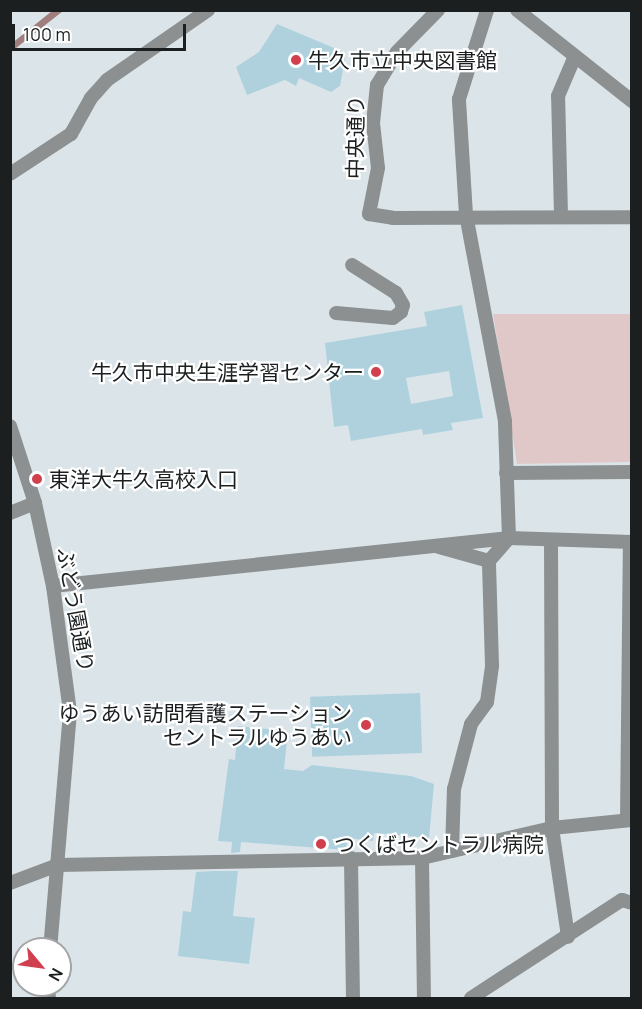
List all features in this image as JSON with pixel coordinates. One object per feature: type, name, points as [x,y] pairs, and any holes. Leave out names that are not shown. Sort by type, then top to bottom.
[{"type":"street","points":[[10,174],[71,134],[91,98],[107,80],[208,10]]},
{"type":"street","name":"中央通り","points":[[438,10],[397,52],[377,85],[373,123],[378,168],[369,214],[393,218],[466,215]]},
{"type":"street","points":[[452,850],[454,789],[471,724],[487,702],[492,665],[489,561],[509,538],[505,421],[466,215],[459,99],[487,10]]},
{"type":"street","points":[[517,10],[632,101]]},
{"type":"street","points":[[561,215],[558,96],[575,56]]},
{"type":"street","points":[[466,215],[632,217]]},
{"type":"street","points":[[336,313],[393,318],[401,312],[403,305],[396,293],[352,265]]},
{"type":"street","name":"ぶどう園通り","points":[[10,426],[35,503],[53,586],[70,712],[51,937]]},
{"type":"street","points":[[506,473],[632,472]]},
{"type":"street","points":[[10,513],[35,503]]},
{"type":"street","points":[[10,883],[58,865],[422,858],[552,828],[629,820],[631,542],[509,538],[53,586]]},
{"type":"street","points":[[551,540],[552,828],[568,937]]},
{"type":"street","points":[[439,547],[489,561]]},
{"type":"street","points":[[351,858],[353,999]]},
{"type":"street","points":[[422,858],[424,999]]},
{"type":"street","points":[[471,999],[622,900],[632,903]]},
{"type":"shaded area","points":[[52,11],[63,11],[11,52],[11,44]]},
{"type":"shaded area","points":[[493,314],[631,314],[631,462],[517,464]]},
{"type":"building","name":"牛久市立中央図書館","points":[[277,24],[346,53],[340,86],[331,92],[299,78],[296,86],[285,80],[247,95],[236,67],[259,52]]},
{"type":"building","name":"牛久市中央生涯学習センター","points":[[462,305],[483,418],[451,423],[453,430],[423,435],[422,429],[351,441],[348,425],[334,427],[325,343],[427,326],[424,312]],"holes":[[[449,371],[453,396],[411,404],[406,378]]]},
{"type":"building","name":"ゆうあい訪問看護ステーション セントラルゆうあい","points":[[420,693],[422,753],[312,757],[310,697]]},
{"type":"building","name":"つくばセントラル病院","points":[[238,726],[288,731],[284,769],[303,771],[312,765],[411,776],[434,784],[429,838],[374,833],[373,841],[347,838],[346,850],[241,842],[240,852],[231,853],[232,842],[218,841],[229,759],[235,760]]},
{"type":"building","points":[[238,871],[233,916],[255,918],[249,964],[178,956],[183,911],[191,912],[196,872]]},
{"type":"place","name":"牛久市立中央図書館","points":[[296,60]]},
{"type":"place","name":"牛久市中央生涯学習センター","points":[[376,372]]},
{"type":"place","name":"東洋大牛久高校入口","points":[[37,479]]},
{"type":"place","name":"ゆうあい訪問看護ステーション セントラルゆうあい","points":[[366,725]]},
{"type":"place","name":"つくばセントラル病院","points":[[321,844]]}]
